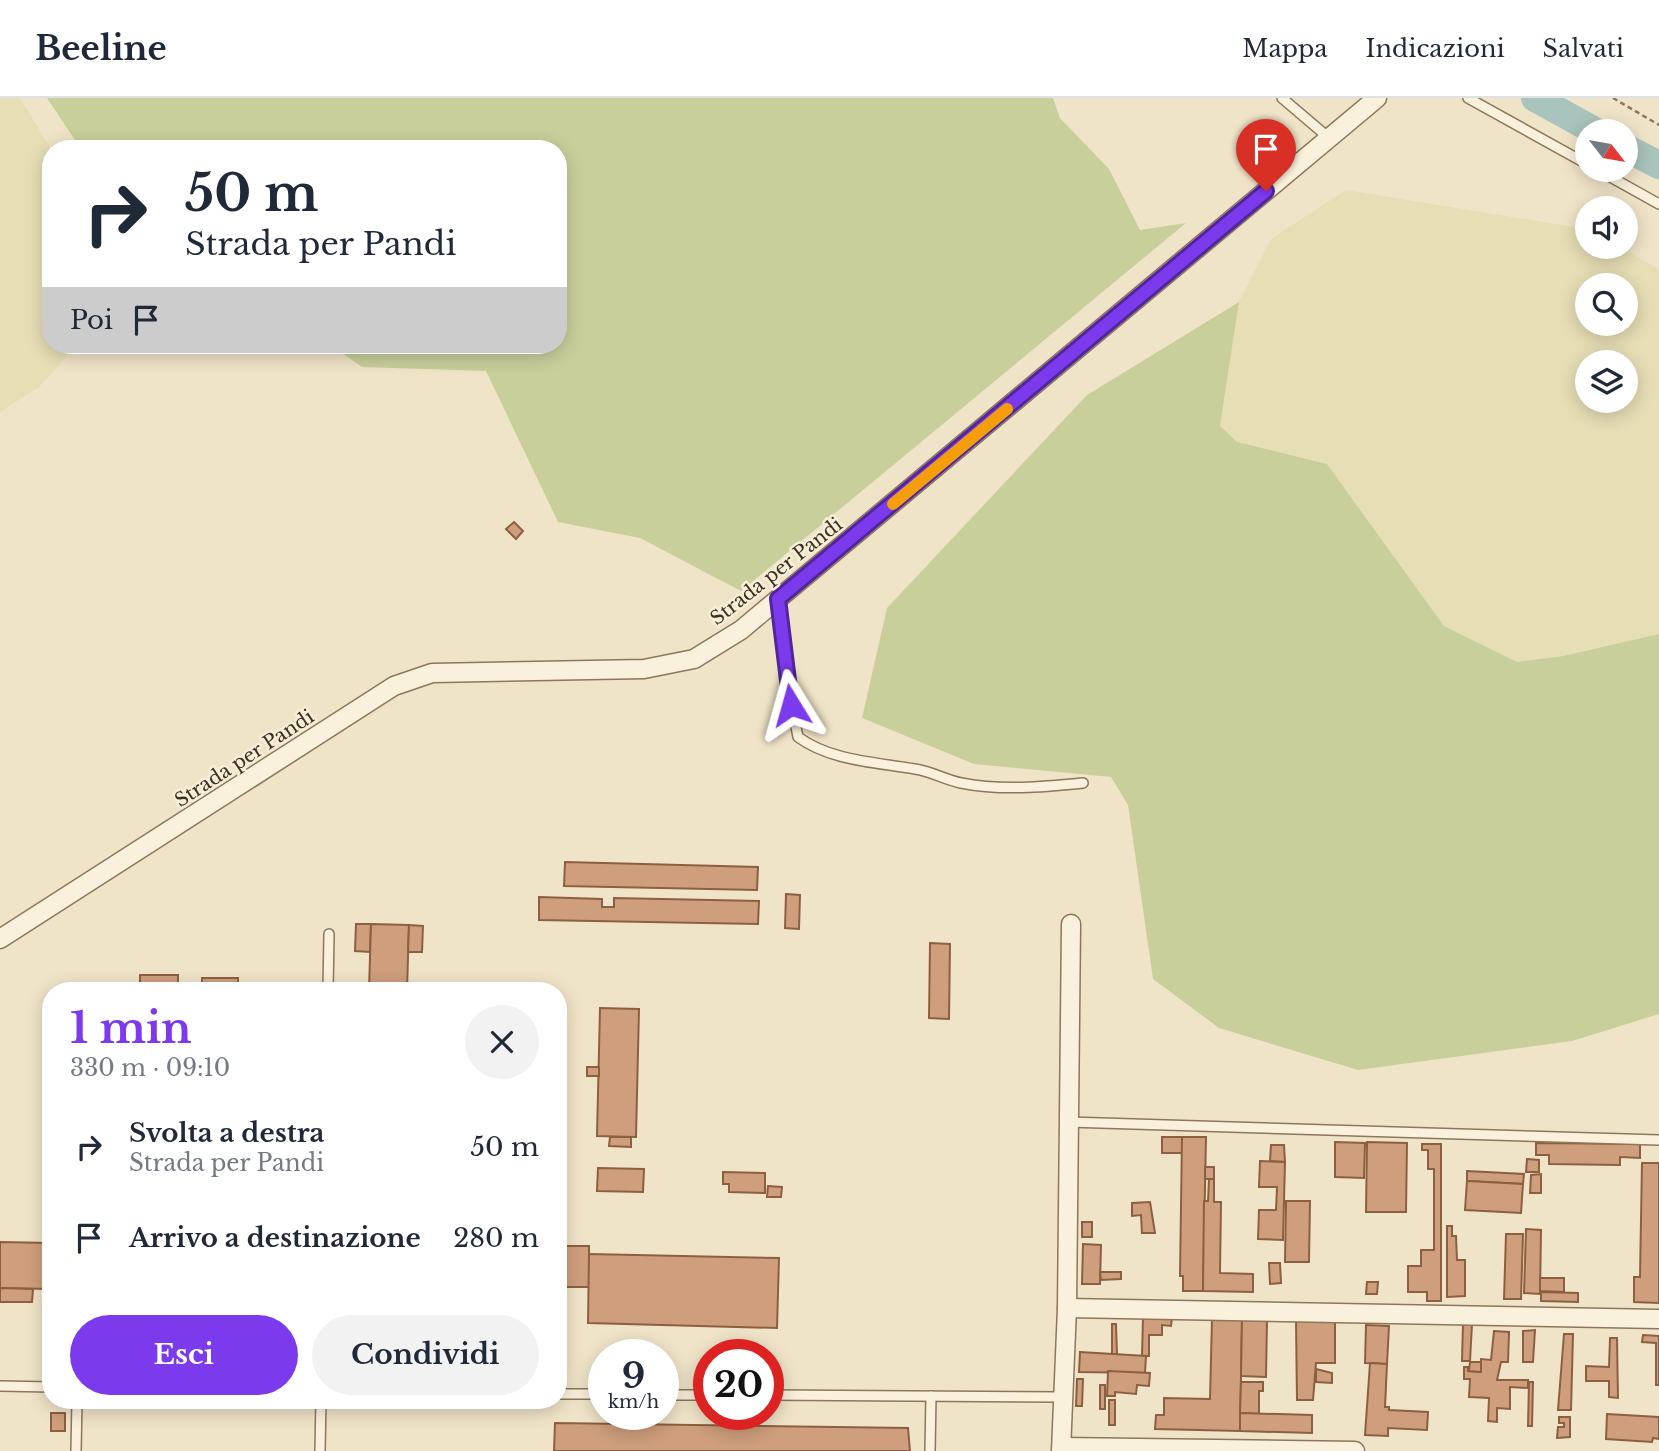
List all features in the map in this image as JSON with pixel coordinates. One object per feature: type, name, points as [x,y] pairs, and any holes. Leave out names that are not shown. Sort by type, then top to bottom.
[{"type":"street","name":"Strada per Pandi","points":[[0,939],[394,687],[432,673],[644,669],[694,659],[741,630],[1377,98]]},
{"type":"street","points":[[1071,924],[1067,1308],[1061,1449],[1354,1451]]},
{"type":"street","points":[[1067,1308],[1659,1319]]},
{"type":"lane","points":[[1282,98],[1329,138]]},
{"type":"lane","points":[[1468,98],[1575,157]]},
{"type":"lane","points":[[1620,182],[1659,204]]},
{"type":"lane","points":[[778,599],[789,691],[798,737],[813,748],[833,755],[920,770],[960,783],[1017,789],[1083,783]]},
{"type":"lane","points":[[328,982],[329,934]]},
{"type":"lane","points":[[1068,1122],[1659,1140]]},
{"type":"lane","points":[[0,1386],[42,1387]]},
{"type":"lane","points":[[567,1394],[588,1394]]},
{"type":"lane","points":[[784,1395],[1063,1397]]},
{"type":"lane","points":[[930,1451],[931,1396]]},
{"type":"lane","points":[[76,1451],[77,1409]]},
{"type":"lane","points":[[320,1451],[321,1409]]},
{"type":"path","points":[[1613,98],[1659,125]]},
{"type":"shaded area","points":[[0,98],[20,98],[46,140],[42,140],[42,354],[69,354],[39,387],[0,412]]},
{"type":"shaded area","points":[[1346,190],[1575,227],[1575,259],[1638,257],[1659,269],[1659,634],[1563,656],[1517,662],[1444,626],[1327,464],[1236,442],[1220,426],[1239,302],[1271,239]]},
{"type":"green space","points":[[47,98],[1053,98],[1060,118],[1109,169],[1140,230],[1186,223],[741,591],[640,538],[558,522],[486,371],[362,367],[343,354],[567,354],[567,140],[75,140]]},
{"type":"green space","points":[[1239,302],[1220,426],[1237,442],[1327,464],[1444,626],[1517,662],[1563,656],[1659,634],[1659,1014],[1572,1041],[1358,1070],[1219,1028],[1153,979],[1128,805],[1111,777],[974,764],[862,718],[887,608],[1087,395]]},
{"type":"building","points":[[514,522],[523,531],[516,539],[506,529]]},
{"type":"building","points":[[565,862],[758,867],[757,890],[564,886]]},
{"type":"building","points":[[786,894],[800,895],[799,929],[785,928]]},
{"type":"building","points":[[539,897],[602,899],[602,907],[614,907],[614,898],[759,901],[758,924],[539,920]]},
{"type":"building","points":[[356,924],[371,924],[370,952],[355,951]]},
{"type":"building","points":[[371,924],[409,925],[407,982],[369,982]]},
{"type":"building","points":[[409,925],[423,926],[422,952],[408,952]]},
{"type":"building","points":[[930,943],[950,944],[949,1019],[929,1018]]},
{"type":"building","points":[[140,975],[178,975],[178,982],[140,982]]},
{"type":"building","points":[[202,978],[238,978],[238,982],[202,982]]},
{"type":"building","points":[[600,1008],[639,1009],[636,1137],[597,1136]]},
{"type":"building","points":[[587,1067],[599,1067],[599,1076],[587,1076]]},
{"type":"building","points":[[610,1137],[631,1137],[631,1147],[609,1146]]},
{"type":"building","points":[[1162,1137],[1182,1137],[1182,1153],[1162,1153]]},
{"type":"building","points":[[1182,1137],[1206,1137],[1203,1291],[1183,1291],[1183,1276],[1180,1276]]},
{"type":"building","points":[[1335,1142],[1365,1143],[1364,1178],[1335,1177]]},
{"type":"building","points":[[1367,1142],[1407,1143],[1406,1212],[1366,1212]]},
{"type":"building","points":[[1536,1143],[1640,1144],[1640,1158],[1620,1157],[1620,1165],[1549,1164],[1549,1155],[1536,1155]]},
{"type":"building","points":[[1422,1144],[1441,1144],[1441,1301],[1427,1301],[1427,1292],[1408,1292],[1408,1266],[1421,1266],[1421,1250],[1434,1250],[1434,1169],[1428,1169],[1428,1150],[1422,1150]]},
{"type":"building","points":[[1271,1145],[1284,1145],[1285,1162],[1270,1161]]},
{"type":"building","points":[[1527,1159],[1539,1160],[1539,1172],[1526,1172]]},
{"type":"building","points":[[1260,1161],[1285,1162],[1283,1240],[1258,1239],[1259,1210],[1276,1210],[1277,1187],[1259,1187]]},
{"type":"building","points":[[1642,1163],[1659,1163],[1659,1303],[1634,1302],[1634,1277],[1640,1277]]},
{"type":"building","points":[[1205,1167],[1214,1167],[1214,1179],[1205,1179]]},
{"type":"building","points":[[598,1168],[644,1169],[643,1192],[597,1191]]},
{"type":"building","points":[[1467,1171],[1524,1174],[1523,1184],[1467,1181]]},
{"type":"building","points":[[723,1172],[765,1173],[765,1193],[729,1192],[729,1184],[723,1184]]},
{"type":"building","points":[[1541,1174],[1541,1193],[1530,1193],[1531,1175]]},
{"type":"building","points":[[1209,1179],[1214,1179],[1214,1202],[1221,1202],[1220,1273],[1253,1274],[1253,1292],[1203,1291],[1204,1201],[1208,1201]]},
{"type":"building","points":[[1467,1181],[1523,1184],[1521,1213],[1465,1210]]},
{"type":"building","points":[[768,1186],[782,1187],[781,1197],[767,1197]]},
{"type":"building","points":[[1286,1201],[1310,1201],[1309,1262],[1285,1262]]},
{"type":"building","points":[[1150,1202],[1155,1233],[1142,1233],[1141,1215],[1132,1216],[1132,1203]]},
{"type":"building","points":[[1082,1222],[1092,1222],[1092,1237],[1082,1237]]},
{"type":"building","points":[[1447,1226],[1452,1226],[1452,1236],[1456,1236],[1457,1260],[1465,1260],[1465,1296],[1447,1297]]},
{"type":"building","points":[[1526,1229],[1541,1230],[1540,1294],[1524,1293]]},
{"type":"building","points":[[1506,1234],[1523,1234],[1521,1299],[1504,1299]]},
{"type":"building","points":[[0,1242],[42,1243],[42,1289],[0,1288]]},
{"type":"building","points":[[1083,1244],[1101,1245],[1100,1284],[1082,1284]]},
{"type":"building","points":[[567,1246],[589,1246],[589,1287],[567,1287]]},
{"type":"building","points":[[589,1254],[779,1258],[777,1328],[588,1323]]},
{"type":"building","points":[[1269,1263],[1280,1263],[1281,1283],[1270,1284]]},
{"type":"building","points":[[1100,1272],[1121,1272],[1121,1279],[1101,1280]]},
{"type":"building","points":[[1540,1278],[1564,1278],[1564,1292],[1540,1291]]},
{"type":"building","points":[[1367,1282],[1378,1282],[1377,1294],[1366,1294]]},
{"type":"building","points":[[0,1288],[33,1289],[32,1302],[0,1302]]},
{"type":"building","points":[[1541,1292],[1578,1293],[1578,1302],[1541,1301]]},
{"type":"building","points":[[1143,1317],[1172,1318],[1171,1326],[1162,1325],[1162,1335],[1149,1335],[1149,1356],[1142,1356]]},
{"type":"building","points":[[1212,1319],[1242,1319],[1240,1431],[1155,1429],[1156,1415],[1164,1415],[1164,1398],[1210,1399]]},
{"type":"building","points":[[1242,1319],[1267,1320],[1266,1377],[1241,1376]]},
{"type":"building","points":[[1296,1321],[1335,1321],[1335,1363],[1316,1363],[1313,1400],[1297,1400]]},
{"type":"building","points":[[1463,1323],[1472,1324],[1470,1361],[1462,1361]]},
{"type":"building","points":[[1112,1324],[1116,1324],[1117,1354],[1112,1354]]},
{"type":"building","points":[[1366,1325],[1389,1326],[1387,1364],[1365,1363]]},
{"type":"building","points":[[1535,1330],[1533,1362],[1523,1362],[1523,1331]]},
{"type":"building","points":[[1494,1331],[1509,1332],[1508,1362],[1501,1362],[1497,1380],[1528,1380],[1528,1388],[1510,1387],[1510,1409],[1497,1408],[1497,1422],[1488,1421],[1489,1398],[1469,1397],[1470,1379],[1464,1379],[1464,1367],[1468,1367],[1468,1371],[1481,1372],[1481,1359],[1491,1360]]},
{"type":"building","points":[[1564,1334],[1573,1334],[1571,1410],[1558,1410]]},
{"type":"building","points":[[1643,1335],[1659,1336],[1659,1385],[1656,1385],[1656,1343],[1642,1342]]},
{"type":"building","points":[[1610,1338],[1617,1338],[1618,1398],[1609,1397],[1609,1381],[1586,1381],[1586,1366],[1609,1367]]},
{"type":"building","points":[[1080,1352],[1146,1356],[1145,1373],[1079,1372]]},
{"type":"building","points":[[1470,1362],[1481,1362],[1481,1372],[1469,1371]]},
{"type":"building","points":[[1370,1363],[1387,1364],[1385,1407],[1389,1407],[1389,1410],[1428,1412],[1427,1430],[1388,1428],[1388,1436],[1365,1435]]},
{"type":"building","points":[[1316,1369],[1332,1373],[1332,1383],[1316,1382]]},
{"type":"building","points":[[1108,1371],[1150,1373],[1149,1386],[1137,1385],[1136,1394],[1115,1392],[1115,1396],[1107,1396]]},
{"type":"building","points":[[1077,1379],[1083,1379],[1082,1406],[1076,1406]]},
{"type":"building","points":[[1241,1382],[1263,1382],[1263,1391],[1259,1391],[1259,1414],[1240,1413]]},
{"type":"building","points":[[1529,1382],[1533,1382],[1532,1426],[1528,1426]]},
{"type":"building","points":[[1100,1385],[1105,1385],[1105,1409],[1100,1409]]},
{"type":"building","points":[[1109,1400],[1115,1400],[1115,1425],[1109,1425]]},
{"type":"building","points":[[51,1413],[65,1413],[65,1431],[51,1431]]},
{"type":"building","points":[[1240,1413],[1312,1415],[1312,1433],[1240,1431]]},
{"type":"building","points":[[1607,1414],[1659,1417],[1659,1439],[1653,1438],[1652,1442],[1606,1439]]},
{"type":"building","points":[[1559,1417],[1570,1417],[1570,1437],[1557,1438],[1558,1427],[1564,1427],[1564,1423],[1559,1423]]},
{"type":"building","points":[[555,1423],[588,1423],[588,1430],[679,1430],[679,1425],[693,1425],[693,1430],[784,1430],[784,1426],[908,1428],[910,1451],[554,1451]]},
{"type":"waterway","points":[[1535,98],[1575,120]]},
{"type":"waterway","points":[[1638,154],[1659,165]]},
{"type":"slow traffic","points":[[893,504],[1007,409]]},
{"type":"route","points":[[791,705],[778,599],[1266,191]]}]
